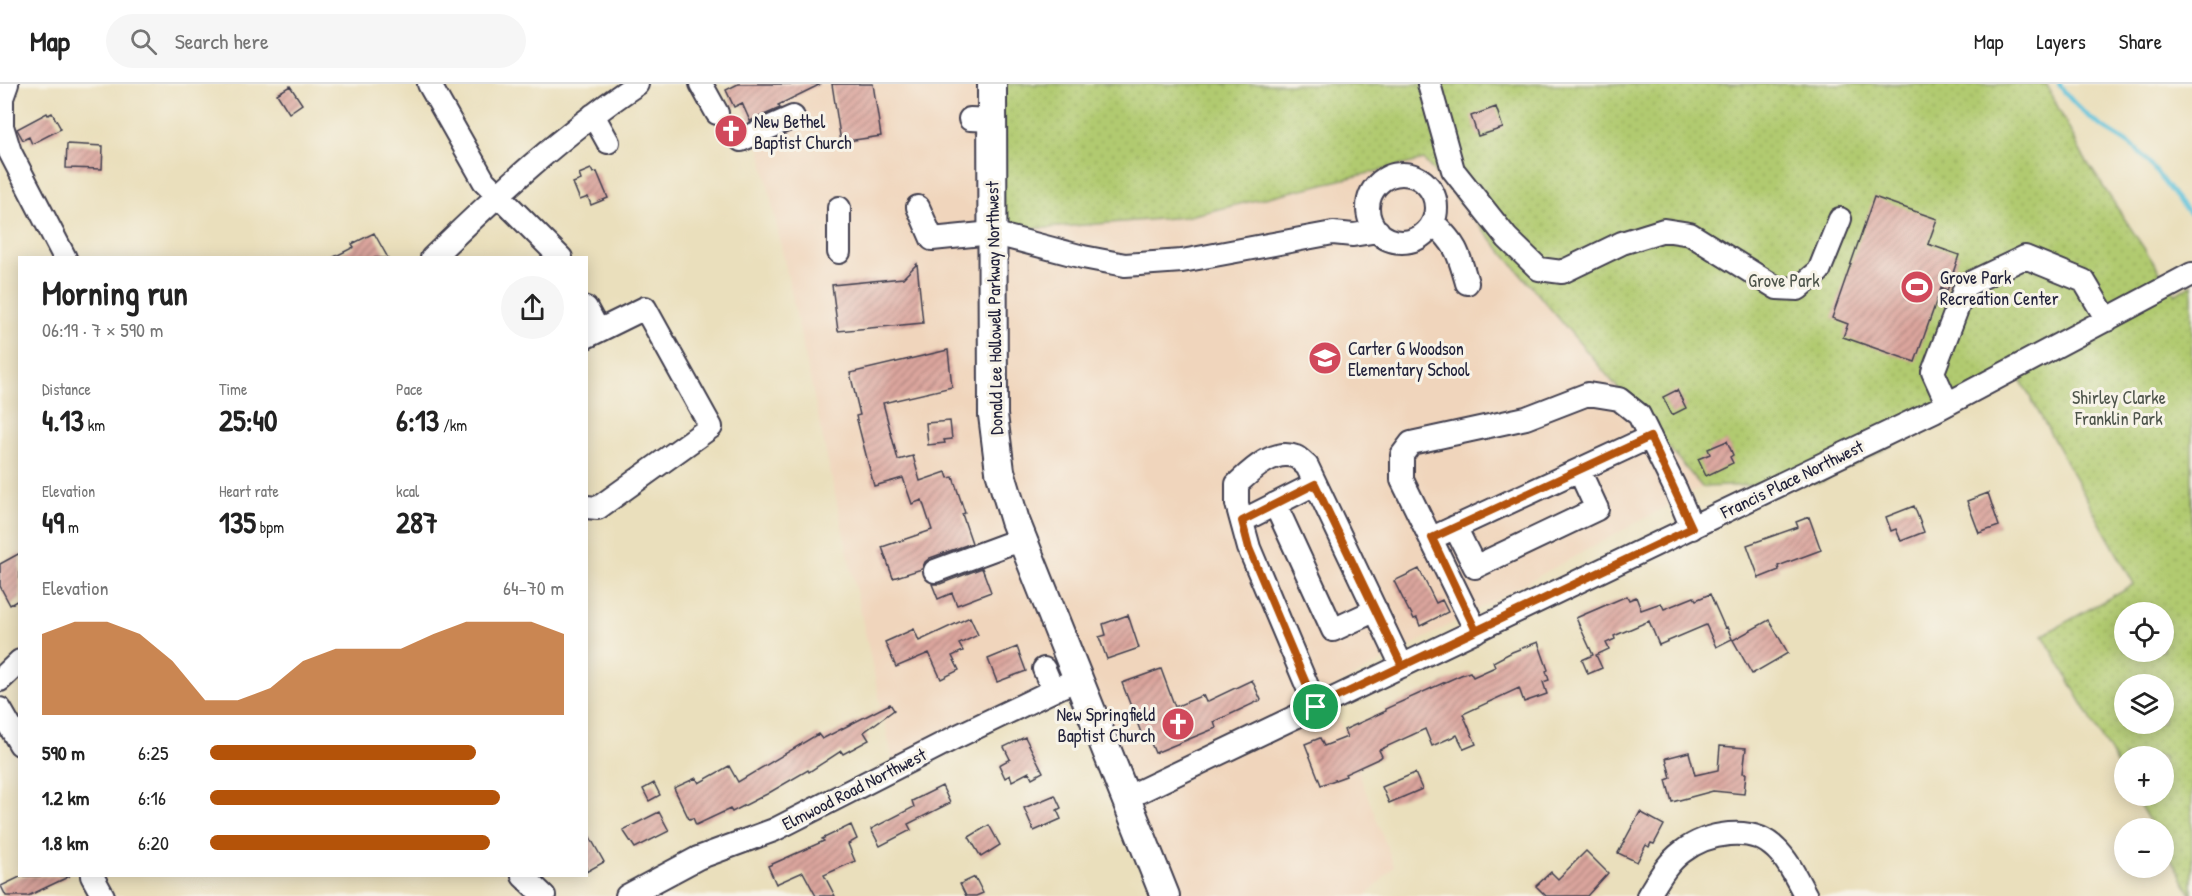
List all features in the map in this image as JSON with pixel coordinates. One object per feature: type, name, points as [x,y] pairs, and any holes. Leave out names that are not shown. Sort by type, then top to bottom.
[{"type":"main road","name":"Donald Lee Hollowell Parkway Northwest","points":[[994,85],[981,120],[992,233],[993,415],[1000,471],[1015,521],[1165,896]]},
{"type":"street","points":[[7,84],[2,98],[2,126],[10,152],[64,256]]},
{"type":"street","points":[[429,84],[484,181],[496,196],[559,256]]},
{"type":"street","points":[[434,256],[550,148],[637,84]]},
{"type":"street","points":[[701,84],[717,113]]},
{"type":"street","points":[[1429,84],[1453,170],[1507,237],[1539,269],[1562,272],[1623,243],[1664,230],[1690,234],[1777,288],[1798,289],[1819,271],[1840,219]]},
{"type":"street","points":[[593,115],[609,142]]},
{"type":"street","points":[[741,140],[793,117]]},
{"type":"street","points":[[1399,174],[1411,175],[1421,180],[1429,188],[1436,210],[1433,222],[1428,231],[1409,242],[1398,243],[1388,240],[1377,231],[1371,218],[1369,204],[1371,192],[1378,183],[1388,177],[1399,174]]},
{"type":"street","points":[[1333,233],[1369,204]]},
{"type":"street","points":[[918,207],[932,239],[992,233],[1083,258],[1125,266],[1182,261],[1333,233],[1353,235],[1377,231]]},
{"type":"street","points":[[839,208],[839,252]]},
{"type":"street","points":[[1433,222],[1453,242],[1459,253],[1467,283]]},
{"type":"street","points":[[1947,404],[1933,372],[1966,285],[2025,257],[2084,281],[2107,320]]},
{"type":"street","name":"Francis Place Northwest","points":[[1126,798],[1947,404],[2192,274]]},
{"type":"street","points":[[588,316],[592,333],[645,308],[711,427],[598,508],[588,507]]},
{"type":"street","points":[[1476,631],[1402,480],[1402,455],[1411,443],[1526,418],[1588,394],[1619,399],[1639,415],[1692,528]]},
{"type":"street","points":[[1432,538],[1650,437]]},
{"type":"street","points":[[1316,707],[1249,548],[1237,504],[1237,484],[1260,464],[1282,456],[1296,457],[1307,466],[1402,666]]},
{"type":"street","points":[[1455,528],[1475,567],[1597,509],[1579,470]]},
{"type":"street","points":[[1242,521],[1315,484]]},
{"type":"street","points":[[1275,504],[1333,630],[1376,610]]},
{"type":"street","points":[[935,571],[1005,545],[1023,541]]},
{"type":"street","points":[[0,680],[18,663]]},
{"type":"street","points":[[1044,669],[1053,690]]},
{"type":"street","name":"Elmwood Road Northwest","points":[[627,896],[698,858],[774,830],[956,737],[1079,678]]},
{"type":"street","points":[[0,709],[18,740]]},
{"type":"street","points":[[1648,896],[1666,868],[1682,852],[1701,840],[1721,834],[1741,834],[1760,838],[1776,848],[1793,871],[1806,896]]},
{"type":"street","points":[[93,877],[103,896]]},
{"type":"street","points":[[524,877],[544,896]]},
{"type":"shaded area","points":[[746,84],[992,84],[1185,217],[1424,160],[1702,487],[1328,691],[1394,866],[1367,896],[1164,896],[1084,677],[895,770]]},
{"type":"green space","name":"Grove Park","points":[[992,84],[2046,84],[2083,156],[2175,295],[2192,284],[2192,896],[2174,865],[2174,818],[2147,818],[2140,806],[2174,806],[2174,746],[2114,746],[2114,759],[2043,635],[2134,584],[2020,379],[1819,483],[1702,487],[1424,160],[1185,217],[1047,228],[1003,228]]},
{"type":"building","points":[[738,84],[821,84],[778,105],[780,108],[750,121],[742,103],[734,107],[726,90]]},
{"type":"building","points":[[832,84],[873,84],[881,136],[841,142]]},
{"type":"building","points":[[290,86],[302,104],[289,113],[277,94]]},
{"type":"building","points":[[1496,107],[1503,128],[1478,136],[1471,116]]},
{"type":"building","points":[[47,113],[48,115],[52,113],[61,129],[32,144],[29,137],[23,140],[17,129]]},
{"type":"building","points":[[67,144],[103,146],[102,169],[66,168]]},
{"type":"building","points":[[591,169],[593,173],[597,172],[608,198],[591,205],[588,197],[580,200],[573,183],[581,180],[579,174]]},
{"type":"building","points":[[1874,197],[1937,219],[1928,244],[1959,255],[1947,291],[1941,288],[1915,362],[1843,337],[1848,324],[1832,318]]},
{"type":"building","points":[[374,233],[387,256],[336,256],[354,247],[352,244]]},
{"type":"building","points":[[917,264],[923,323],[838,331],[832,285],[903,278]]},
{"type":"building","points":[[948,350],[952,387],[883,403],[898,460],[913,456],[920,481],[946,472],[948,478],[953,477],[972,543],[930,558],[922,569],[893,578],[882,547],[932,530],[922,500],[912,504],[903,478],[874,486],[856,416],[860,415],[850,373]]},
{"type":"building","points":[[1677,390],[1686,408],[1672,415],[1663,397]]},
{"type":"building","points":[[950,421],[952,439],[944,440],[945,443],[928,445],[926,423]]},
{"type":"building","points":[[1727,441],[1733,455],[1730,457],[1733,463],[1706,476],[1698,459],[1710,454],[1708,449]]},
{"type":"building","points":[[1988,493],[1999,526],[1979,533],[1967,501]]},
{"type":"building","points":[[1914,506],[1924,532],[1901,541],[1896,529],[1891,531],[1886,517]]},
{"type":"building","points":[[1809,517],[1821,550],[1778,566],[1779,570],[1759,578],[1747,545],[1798,527],[1796,522]]},
{"type":"building","points":[[18,554],[18,600],[10,605],[0,586],[0,564]]},
{"type":"building","points":[[982,568],[991,592],[957,605],[952,593],[938,599],[932,584],[940,584]]},
{"type":"building","points":[[1419,569],[1436,603],[1442,600],[1448,612],[1420,626],[1417,618],[1414,619],[1409,611],[1394,581]]},
{"type":"building","points":[[1710,594],[1732,639],[1716,647],[1706,625],[1659,645],[1649,621],[1614,636],[1615,639],[1606,643],[1609,649],[1596,655],[1602,668],[1588,674],[1582,660],[1593,655],[1576,618],[1627,596],[1629,600],[1636,597],[1641,610],[1661,603],[1664,609],[1694,597],[1696,600]]},
{"type":"building","points":[[1128,615],[1139,648],[1107,659],[1099,637],[1106,635],[1103,624]]},
{"type":"building","points":[[970,617],[978,635],[959,644],[963,651],[952,656],[959,670],[941,679],[929,653],[896,667],[885,642],[914,629],[919,641]]},
{"type":"building","points":[[1769,620],[1788,653],[1752,674],[1733,640]]},
{"type":"building","points":[[1538,642],[1548,670],[1546,671],[1549,680],[1543,682],[1547,694],[1524,702],[1519,688],[1463,714],[1476,744],[1464,749],[1457,735],[1432,746],[1425,729],[1379,750],[1382,756],[1380,758],[1345,774],[1346,776],[1321,785],[1305,744],[1320,738],[1324,746],[1347,737],[1344,730],[1386,711],[1385,709],[1461,675],[1470,672],[1473,677],[1495,667],[1493,662]]},
{"type":"building","points":[[1017,647],[1026,671],[997,682],[988,659]]},
{"type":"building","points":[[1161,669],[1175,707],[1203,695],[1206,702],[1252,680],[1261,700],[1214,722],[1216,728],[1155,753],[1150,741],[1145,743],[1122,683]]},
{"type":"building","points":[[890,704],[894,710],[864,732],[869,740],[843,754],[841,751],[809,772],[808,770],[732,812],[730,809],[696,825],[693,818],[689,819],[674,788],[696,778],[699,783],[729,766],[738,782],[818,734],[822,739]]},
{"type":"building","points":[[1025,737],[1043,772],[1032,778],[1029,772],[1012,781],[1010,775],[1005,778],[999,765],[1010,759],[1004,747]]},
{"type":"building","points":[[1720,746],[1746,748],[1743,773],[1746,773],[1744,794],[1713,791],[1672,802],[1666,780],[1671,778],[1666,758],[1689,752],[1695,775],[1718,770]]},
{"type":"building","points":[[1415,773],[1422,789],[1389,803],[1382,787]]},
{"type":"building","points":[[654,783],[660,795],[649,801],[643,789]]},
{"type":"building","points":[[942,786],[950,803],[908,824],[911,830],[880,846],[871,829],[914,807],[912,801]]},
{"type":"building","points":[[1055,795],[1061,808],[1057,810],[1061,819],[1034,831],[1024,808]]},
{"type":"building","points":[[659,812],[669,831],[635,848],[623,830]]},
{"type":"building","points":[[1640,812],[1664,825],[1654,844],[1651,843],[1649,847],[1646,845],[1637,862],[1618,853]]},
{"type":"building","points":[[851,825],[857,839],[848,844],[855,861],[824,875],[835,896],[816,896],[803,872],[776,884],[768,866],[824,841],[822,839]]},
{"type":"building","points":[[989,825],[1000,845],[981,857],[969,837]]},
{"type":"building","points":[[588,834],[604,862],[588,871]]},
{"type":"building","points":[[1586,851],[1608,873],[1587,896],[1546,896],[1536,886],[1551,872],[1558,879]]},
{"type":"building","points":[[20,877],[68,877],[28,896],[6,896],[1,886]]},
{"type":"building","points":[[975,877],[983,893],[966,896],[960,884]]},
{"type":"waterway","points":[[2059,84],[2070,99],[2089,117],[2136,149],[2192,216]]},
{"type":"place","name":"New Bethel Baptist Church","points":[[731,131]]},
{"type":"place","name":"Grove Park Recreation Center","points":[[1917,287]]},
{"type":"place","name":"Carter G Woodson Elementary School","points":[[1325,358]]},
{"type":"place","name":"New Springfield Baptist Church","points":[[1178,724]]},
{"type":"route","points":[[1316,707],[1249,548],[1242,521],[1315,484],[1402,666],[1476,631],[1459,597],[1432,538],[1650,437],[1692,528],[1316,707]]},
{"type":"park label","name":"Shirley Clarke Franklin Park","points":[[2119,407]]}]
